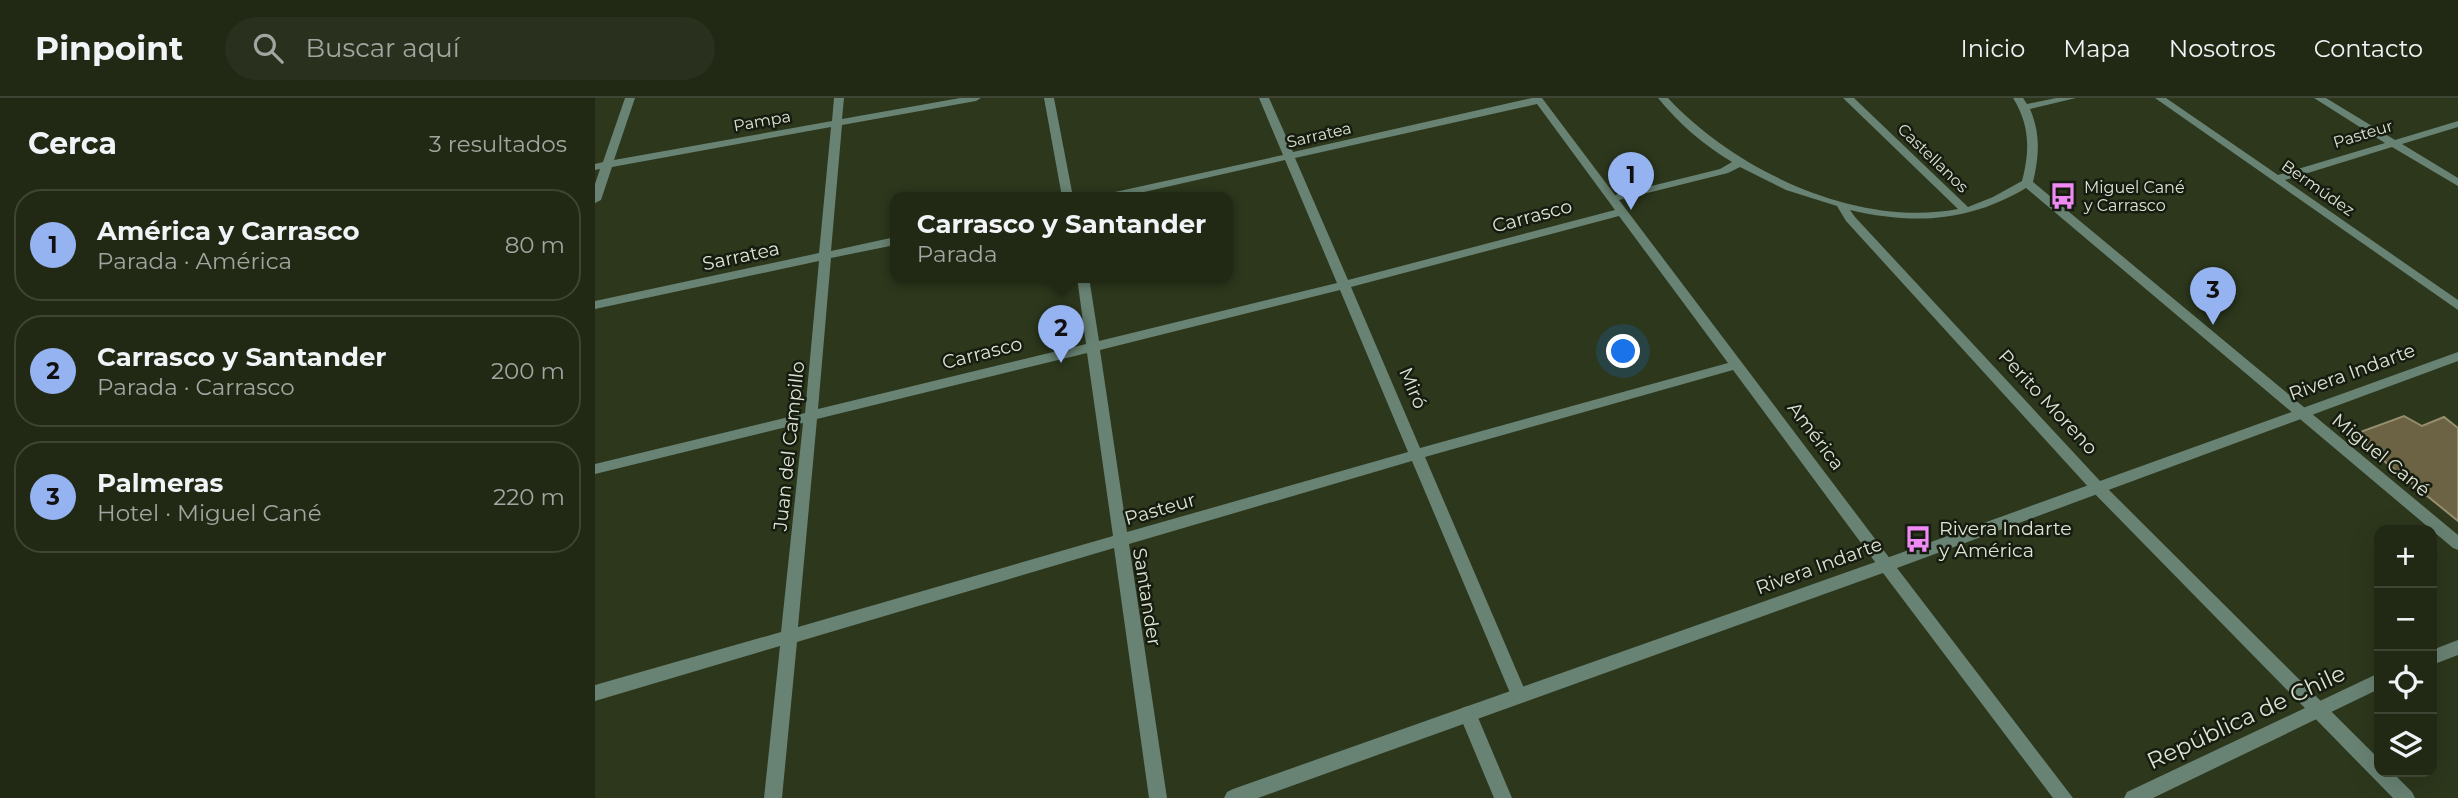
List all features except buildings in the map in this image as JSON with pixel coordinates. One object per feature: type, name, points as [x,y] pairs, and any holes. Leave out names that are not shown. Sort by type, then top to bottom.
[{"type":"street","points":[[595,200],[601,166],[630,98]]},
{"type":"street","name":"Juan del Campillo","points":[[773,798],[839,98]]},
{"type":"street","name":"Pampa","points":[[601,166],[976,98]]},
{"type":"street","points":[[1049,98],[1067,192]]},
{"type":"street","name":"Miró","points":[[1264,98],[1520,695]]},
{"type":"street","points":[[1663,98],[1679,118],[1740,162],[1842,205],[1926,216],[1966,211],[1996,201],[2027,183],[2034,139],[2021,103],[2071,98]]},
{"type":"street","name":"Castellanos","points":[[1848,98],[1966,211]]},
{"type":"street","name":"Bermúdez","points":[[2160,98],[2458,306]]},
{"type":"street","points":[[2319,98],[2458,183]]},
{"type":"street","name":"Sarratea","points":[[1129,192],[1290,158],[1538,99]]},
{"type":"street","name":"América","points":[[1538,99],[1886,565],[2064,798]]},
{"type":"street","name":"Pasteur","points":[[2278,179],[2458,124]]},
{"type":"street","points":[[1612,199],[1724,171],[1740,162]]},
{"type":"street","name":"Miguel Cané","points":[[2027,183],[2458,544]]},
{"type":"street","name":"Perito Moreno","points":[[1842,205],[1850,219],[2097,486],[2374,765]]},
{"type":"street","name":"Carrasco","points":[[595,469],[1345,285],[1622,212]]},
{"type":"street","name":"Sarratea","points":[[595,305],[890,242]]},
{"type":"street","name":"Santander","points":[[1084,283],[1158,798]]},
{"type":"street","name":"Rivera Indarte","points":[[1233,798],[1886,565],[2458,356]]},
{"type":"street","name":"Pasteur","points":[[595,693],[1418,454],[1736,365]]},
{"type":"street","points":[[2437,656],[2458,647]]},
{"type":"street","name":"República de Chile","points":[[2133,798],[2374,683]]},
{"type":"street","points":[[1468,714],[1503,798]]},
{"type":"street","name":"Perito Moreno","points":[[2386,777],[2406,798]]},
{"type":"place","name":"Miguel Cané y Carrasco","points":[[2063,196]]},
{"type":"place","name":"América y Carrasco","points":[[1631,210]]},
{"type":"place","name":"Palmeras","points":[[2213,325]]},
{"type":"place","name":"Carrasco y Santander","points":[[1061,363]]},
{"type":"place","name":"Rivera Indarte y América","points":[[1918,539]]}]
